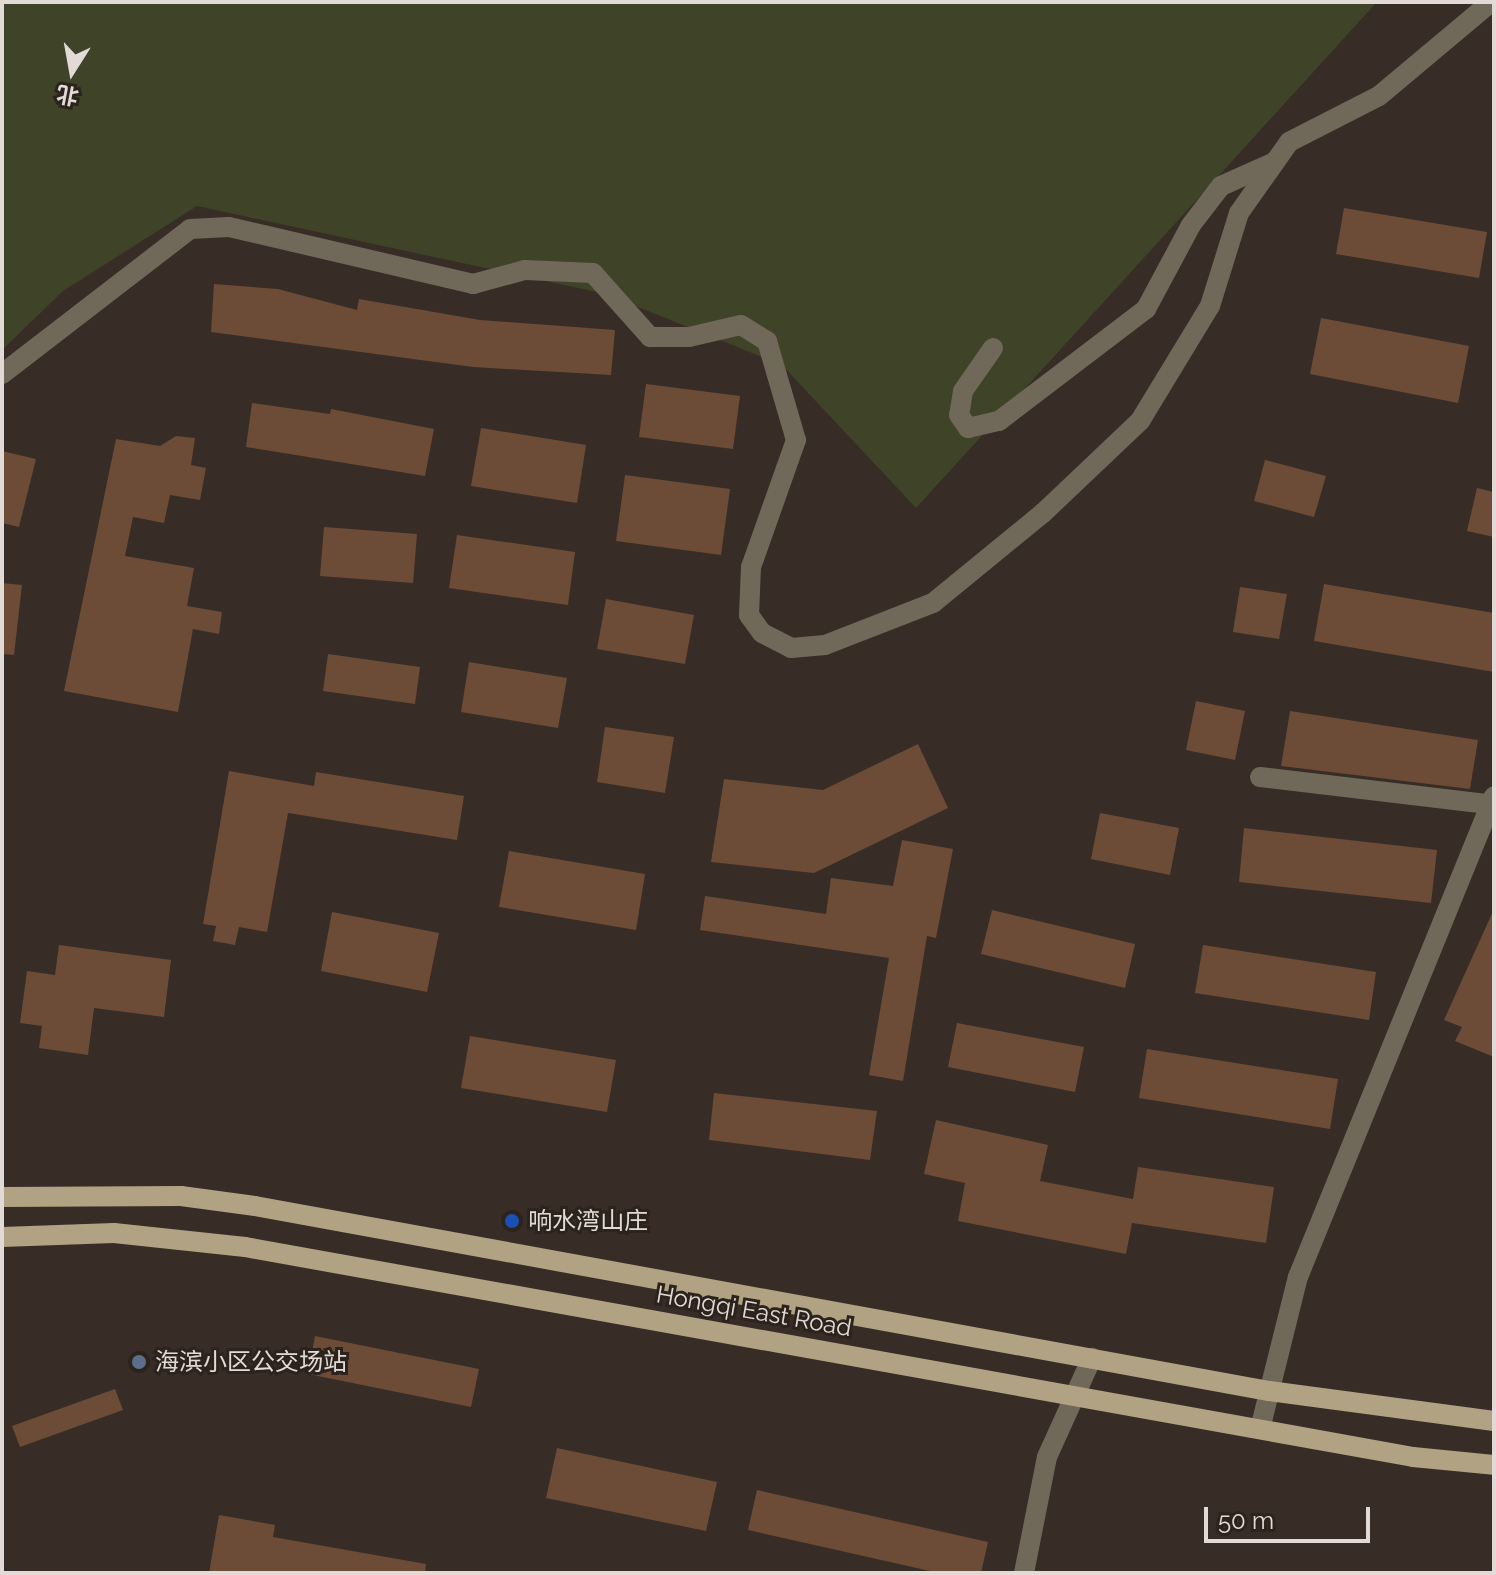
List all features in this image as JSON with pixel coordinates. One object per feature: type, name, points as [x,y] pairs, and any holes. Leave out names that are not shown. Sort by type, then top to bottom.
[{"type":"main road","name":"Hongqi East Road","points":[[2,1197],[112,1194],[226,1202],[1269,1391],[1494,1421]]},
{"type":"main road","name":"Hongqi East Road","points":[[2,1237],[114,1233],[204,1241],[1260,1429],[1494,1465]]},
{"type":"street","points":[[2,374],[190,229],[229,227],[473,284],[525,270],[593,273],[650,337],[689,337],[741,325],[767,341],[796,440],[751,567],[749,615],[762,633],[791,648],[825,645],[933,603],[1043,513],[1140,421],[1210,306],[1239,213],[1289,142],[1379,96],[1491,2]]},
{"type":"street","points":[[993,348],[963,391],[959,415],[968,428],[999,421],[1146,309],[1191,225],[1221,186],[1275,162]]},
{"type":"street","points":[[1260,777],[1493,802],[1298,1277],[1260,1429]]},
{"type":"street","points":[[1024,1573],[1047,1457],[1071,1395],[1092,1358]]},
{"type":"green space","points":[[2,2],[1377,2],[916,508],[782,365],[606,294],[197,206],[63,291],[2,350]]},
{"type":"building","points":[[1344,208],[1487,232],[1479,278],[1336,254]]},
{"type":"building","points":[[214,284],[278,289],[357,310],[359,299],[480,320],[615,330],[611,375],[473,367],[211,332]]},
{"type":"building","points":[[1321,318],[1469,346],[1458,403],[1310,374]]},
{"type":"building","points":[[646,384],[740,396],[733,449],[639,437]]},
{"type":"building","points":[[252,403],[330,414],[331,409],[434,429],[425,476],[246,447]]},
{"type":"building","points":[[481,428],[586,445],[577,503],[471,486]]},
{"type":"building","points":[[176,436],[195,438],[191,465],[206,468],[200,500],[170,495],[164,523],[133,517],[125,556],[194,568],[187,606],[222,612],[219,634],[193,629],[178,712],[64,691],[116,439],[160,446]]},
{"type":"building","points":[[2,451],[36,459],[19,527],[2,523]]},
{"type":"building","points":[[1265,460],[1326,476],[1314,517],[1254,501]]},
{"type":"building","points":[[625,475],[730,489],[721,555],[616,541]]},
{"type":"building","points":[[1477,488],[1494,492],[1494,537],[1467,531]]},
{"type":"building","points":[[324,527],[417,534],[413,583],[320,576]]},
{"type":"building","points":[[457,535],[575,552],[568,605],[449,588]]},
{"type":"building","points":[[2,583],[22,585],[14,655],[2,654]]},
{"type":"building","points":[[1324,584],[1494,613],[1494,672],[1314,641]]},
{"type":"building","points":[[1240,587],[1287,594],[1279,639],[1233,632]]},
{"type":"building","points":[[606,599],[694,615],[685,664],[597,649]]},
{"type":"building","points":[[328,654],[420,667],[415,704],[323,691]]},
{"type":"building","points":[[469,662],[567,678],[558,728],[461,712]]},
{"type":"building","points":[[1196,701],[1245,711],[1235,760],[1186,750]]},
{"type":"building","points":[[1290,711],[1478,740],[1470,789],[1281,766]]},
{"type":"building","points":[[605,727],[674,737],[665,793],[597,782]]},
{"type":"building","points":[[918,744],[948,808],[814,873],[711,862],[724,779],[823,790]]},
{"type":"building","points":[[229,771],[314,786],[316,772],[464,796],[457,840],[288,813],[267,932],[239,927],[235,945],[213,941],[216,926],[203,924]]},
{"type":"building","points":[[1100,813],[1179,828],[1170,875],[1091,859]]},
{"type":"building","points":[[1244,828],[1437,850],[1431,903],[1239,882]]},
{"type":"building","points":[[902,840],[953,849],[936,938],[927,936],[903,1081],[869,1075],[889,958],[700,930],[705,896],[826,914],[831,878],[893,886]]},
{"type":"building","points":[[509,851],[645,874],[636,930],[499,907]]},
{"type":"building","points":[[1494,909],[1494,1057],[1455,1041],[1462,1027],[1444,1020]]},
{"type":"building","points":[[992,910],[1135,944],[1125,988],[981,954]]},
{"type":"building","points":[[332,912],[439,933],[427,992],[321,971]]},
{"type":"building","points":[[59,945],[171,960],[164,1017],[94,1008],[88,1055],[39,1048],[42,1026],[20,1023],[27,971],[55,975]]},
{"type":"building","points":[[1203,945],[1376,972],[1369,1020],[1195,993]]},
{"type":"building","points":[[957,1023],[1084,1047],[1075,1092],[948,1067]]},
{"type":"building","points":[[470,1036],[616,1060],[607,1112],[461,1088]]},
{"type":"building","points":[[1147,1049],[1338,1079],[1330,1129],[1139,1098]]},
{"type":"building","points":[[714,1093],[877,1111],[870,1160],[709,1140]]},
{"type":"building","points":[[936,1120],[1048,1145],[1040,1181],[1133,1199],[1138,1167],[1274,1187],[1266,1243],[1132,1223],[1126,1254],[958,1221],[965,1183],[924,1174]]},
{"type":"building","points":[[315,1336],[479,1369],[471,1407],[308,1374]]},
{"type":"building","points":[[115,1389],[123,1410],[20,1447],[12,1426]]},
{"type":"building","points":[[557,1448],[717,1482],[706,1531],[546,1498]]},
{"type":"building","points":[[757,1490],[988,1542],[981,1573],[939,1573],[748,1530]]},
{"type":"building","points":[[219,1515],[275,1525],[273,1537],[426,1564],[425,1573],[209,1573]]},
{"type":"place","name":"响水湾山庄","points":[[512,1221]]},
{"type":"place","name":"海滨小区公交场站","points":[[139,1362]]}]
